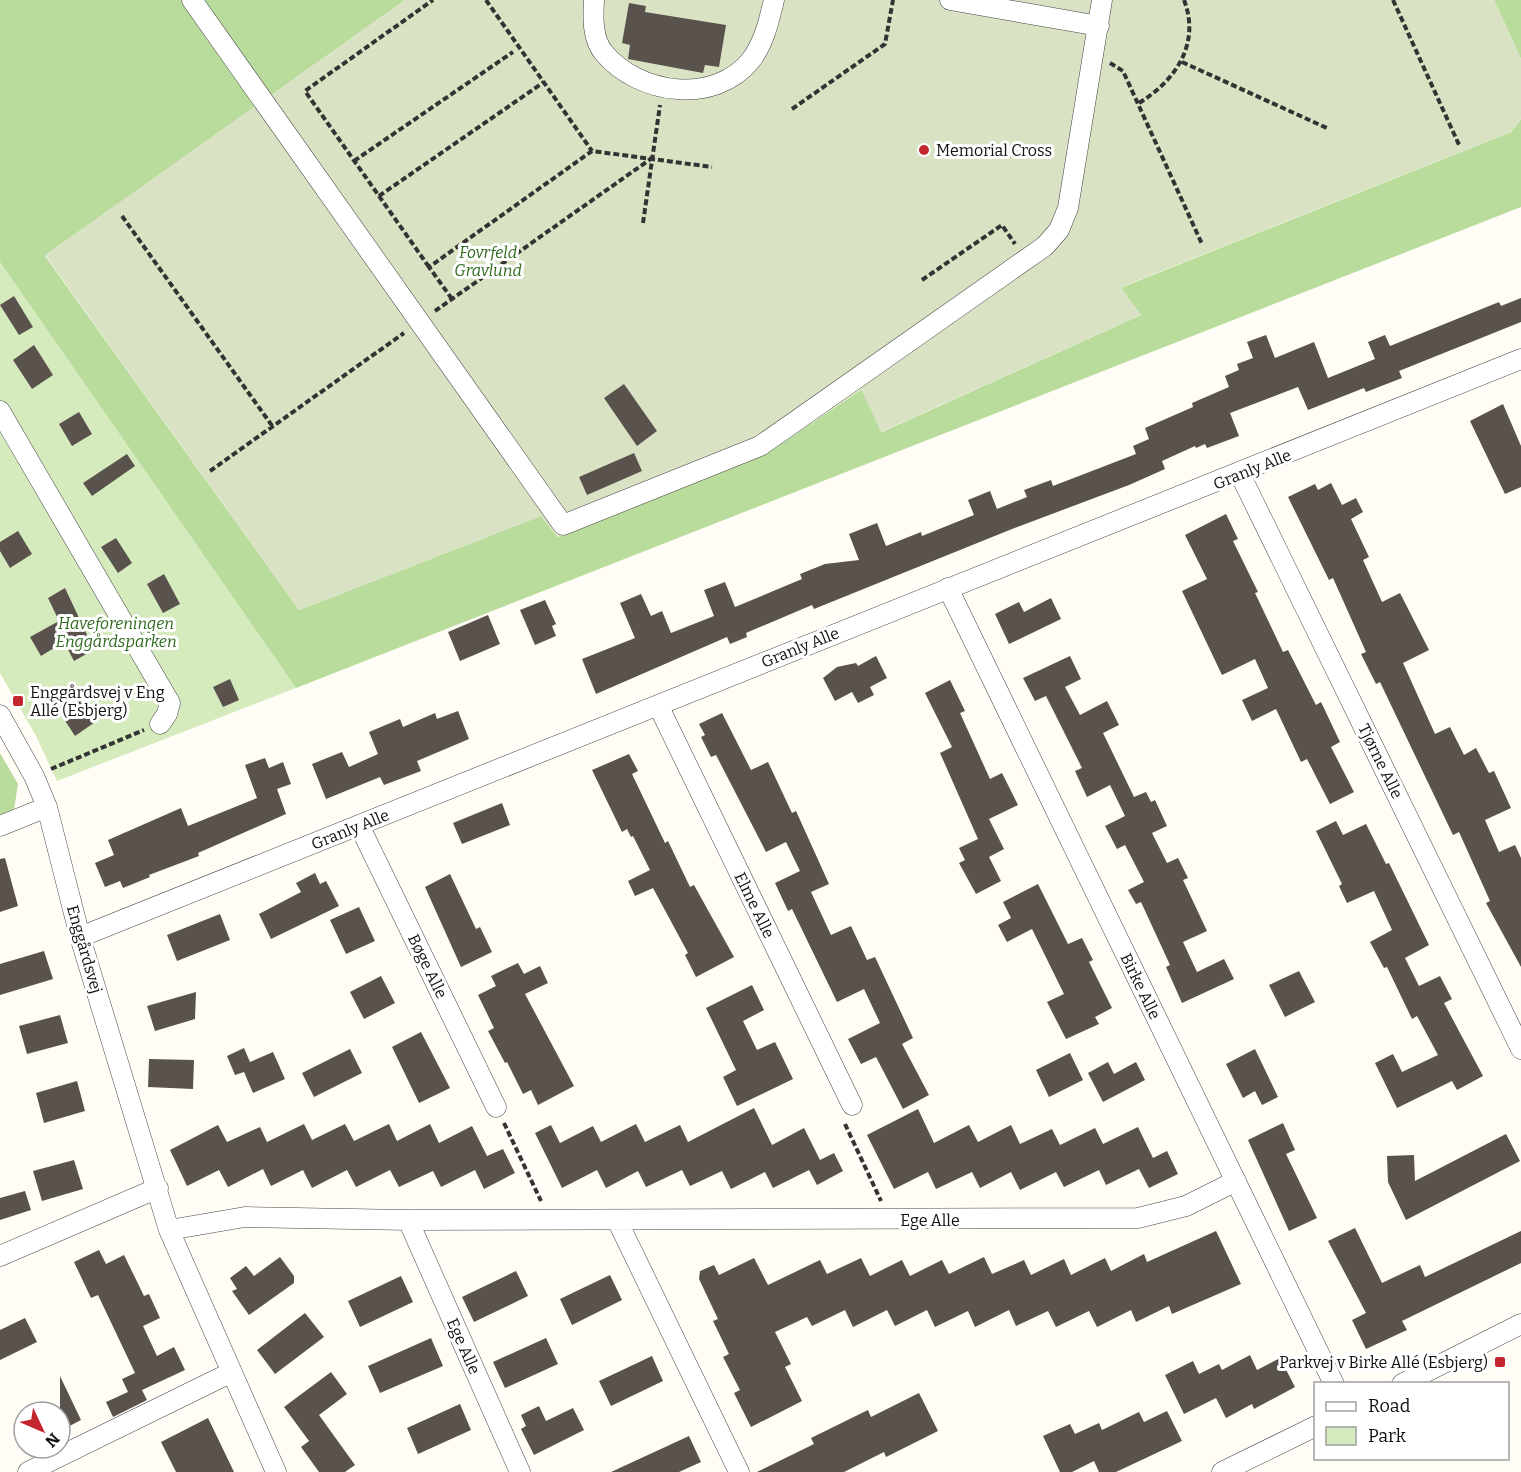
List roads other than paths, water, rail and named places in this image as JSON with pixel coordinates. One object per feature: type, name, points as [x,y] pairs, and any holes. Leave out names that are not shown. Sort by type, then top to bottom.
[{"type":"street","points":[[192,0],[563,525],[760,446],[1045,246],[1059,230],[1068,208],[1099,26],[1101,0]]},
{"type":"street","points":[[594,0],[592,23],[603,52],[633,76],[663,87],[693,91],[724,83],[750,60],[766,31],[774,0]]},
{"type":"street","points":[[950,0],[1099,26]]},
{"type":"street","name":"Granly Alle","points":[[80,937],[948,588],[1240,474],[1521,359]]},
{"type":"street","points":[[0,411],[170,703],[167,714],[160,724]]},
{"type":"street","name":"Tjørne Alle","points":[[1240,474],[1521,1049]]},
{"type":"street","name":"Birke Alle","points":[[948,588],[1334,1382]]},
{"type":"street","name":"Elme Alle","points":[[658,705],[851,1102]]},
{"type":"street","name":"Enggårdsvej","points":[[0,715],[34,776],[47,807],[80,937],[169,1230],[276,1472]]},
{"type":"street","points":[[0,826],[47,807]]},
{"type":"street","name":"Bøge Alle","points":[[359,825],[496,1107]]},
{"type":"street","name":"Ege Alle","points":[[169,1230],[245,1217],[408,1220],[891,1221],[1138,1218],[1186,1206],[1236,1181]]},
{"type":"street","points":[[0,1256],[158,1188]]},
{"type":"street","name":"Ege Alle","points":[[408,1220],[520,1472]]},
{"type":"street","points":[[617,1220],[739,1472]]},
{"type":"street","points":[[1404,1382],[1521,1324]]},
{"type":"street","points":[[28,1472],[232,1372]]},
{"type":"street","points":[[1222,1472],[1314,1427]]},
{"type":"place","name":"Memorial Cross","points":[[924,150]]},
{"type":"place","name":"Enggårdsvej v Eng Allé (Esbjerg)","points":[[18,701]]},
{"type":"place","name":"Parkvej v Birke Allé (Esbjerg)","points":[[1500,1362]]},
{"type":"park label","name":"Fovrfeld Gravlund","points":[[488,261]]},
{"type":"park label","name":"Haveforeningen Enggårdsparken","points":[[116,632]]}]
